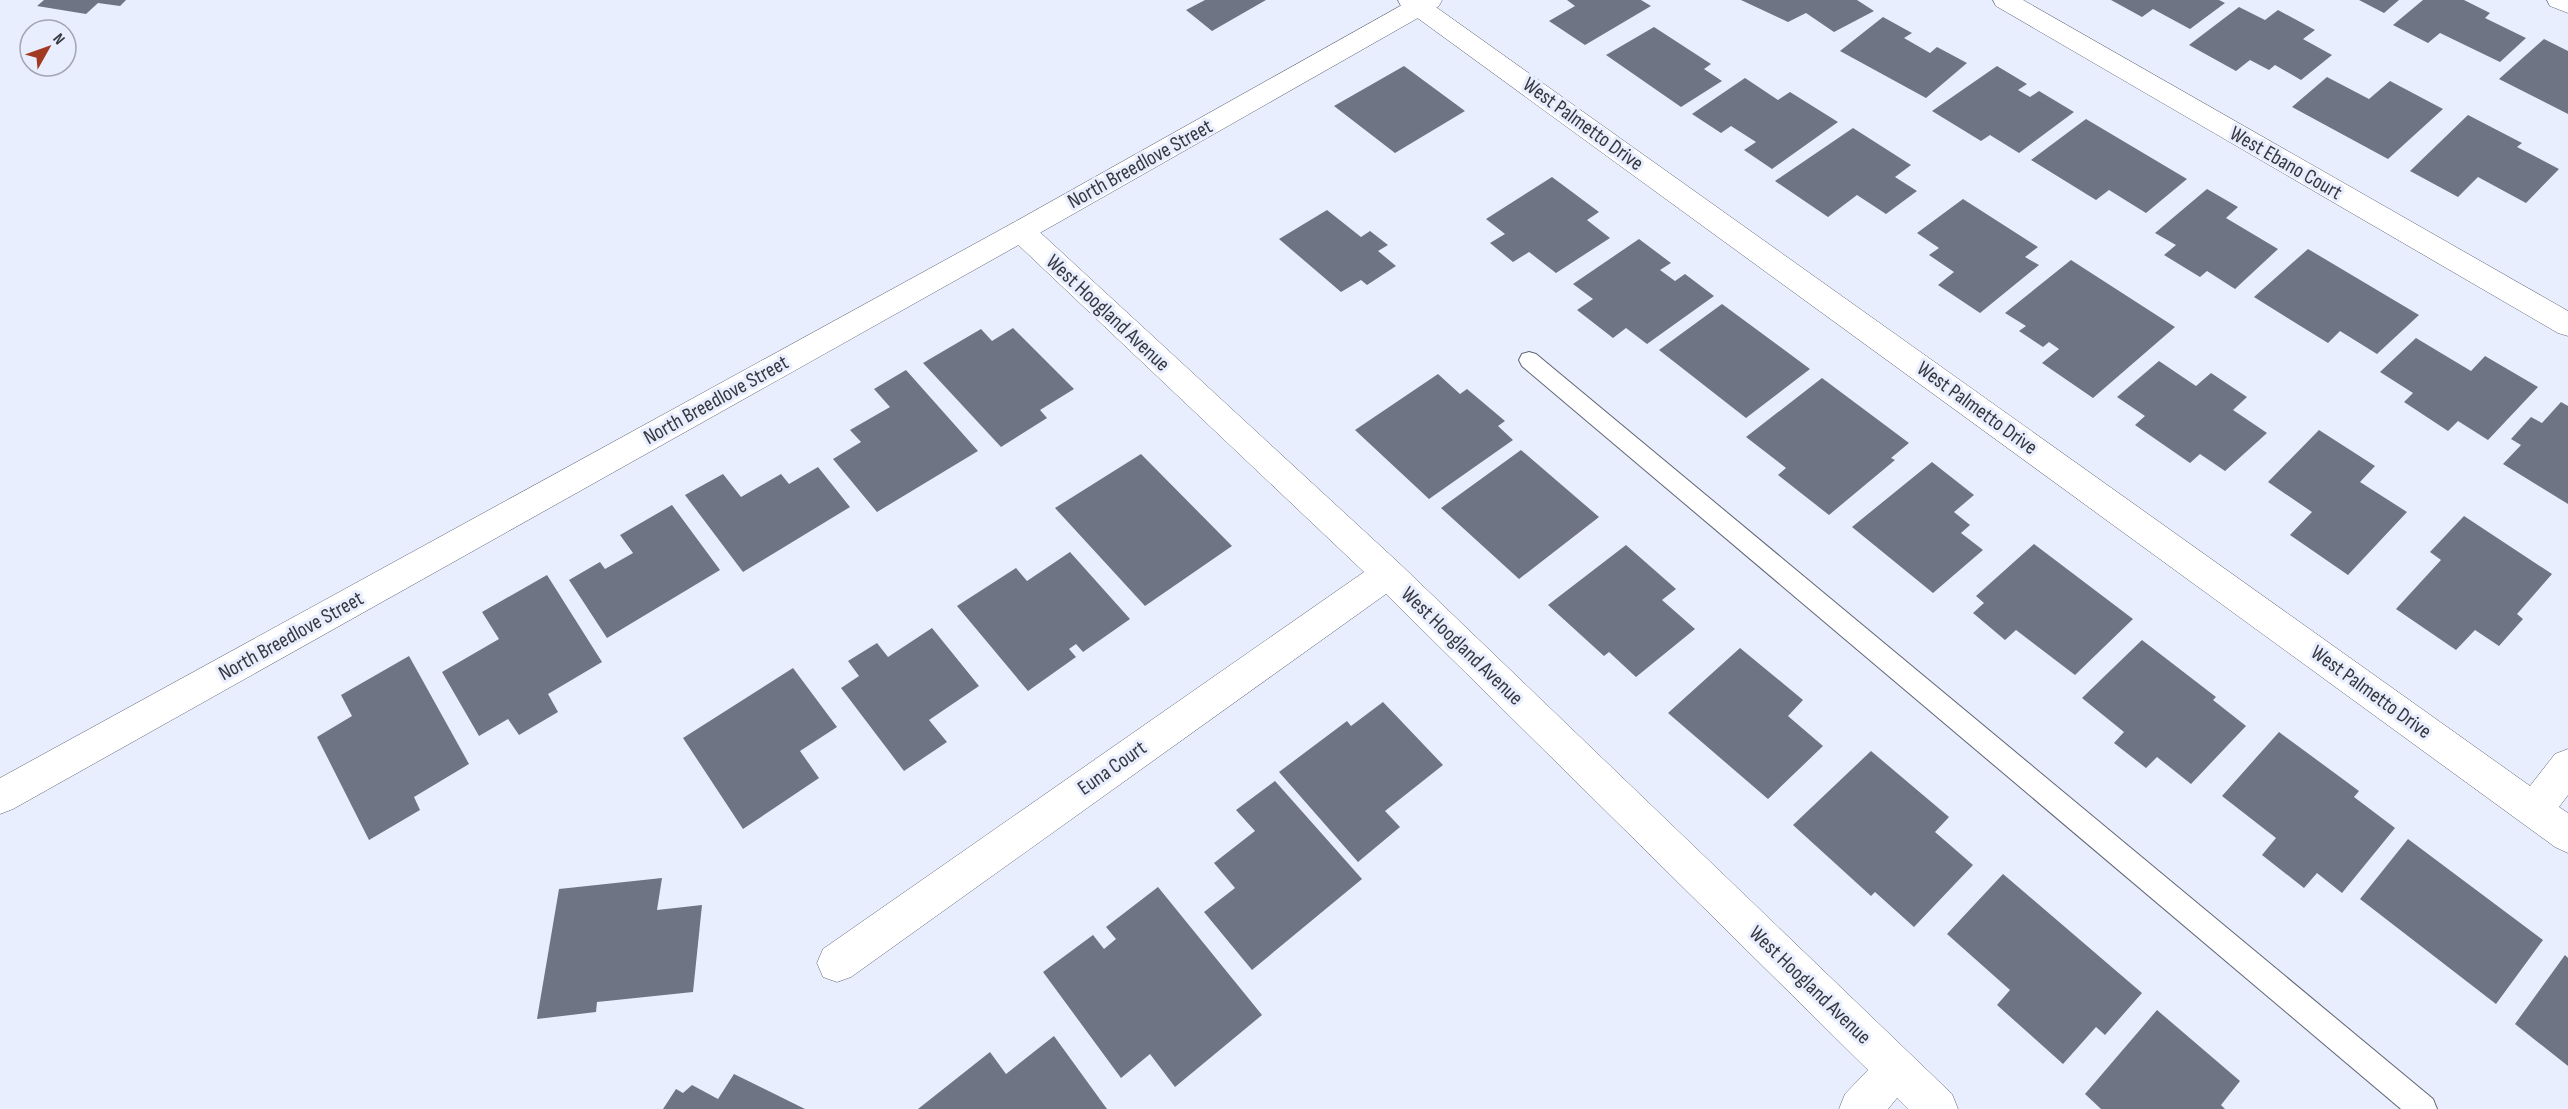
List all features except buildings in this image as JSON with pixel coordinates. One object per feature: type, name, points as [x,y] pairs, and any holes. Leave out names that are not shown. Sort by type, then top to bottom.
[{"type":"street","name":"West Ebano Court","points":[[2005,0],[2568,325]]},
{"type":"street","points":[[2559,0],[2568,4]]},
{"type":"street","name":"North Breedlove Street","points":[[0,797],[1021,231],[1420,2]]},
{"type":"street","name":"West Palmetto Drive","points":[[1420,2],[2568,835]]},
{"type":"street","name":"West Hoogland Avenue","points":[[1021,231],[1388,574],[1937,1109]]},
{"type":"street","name":"Euna Court","points":[[837,963],[1388,574]]},
{"type":"street","points":[[2534,810],[2568,766]]},
{"type":"street","points":[[1860,1109],[1896,1069]]},
{"type":"lane","points":[[1529,360],[2423,1109]]}]
